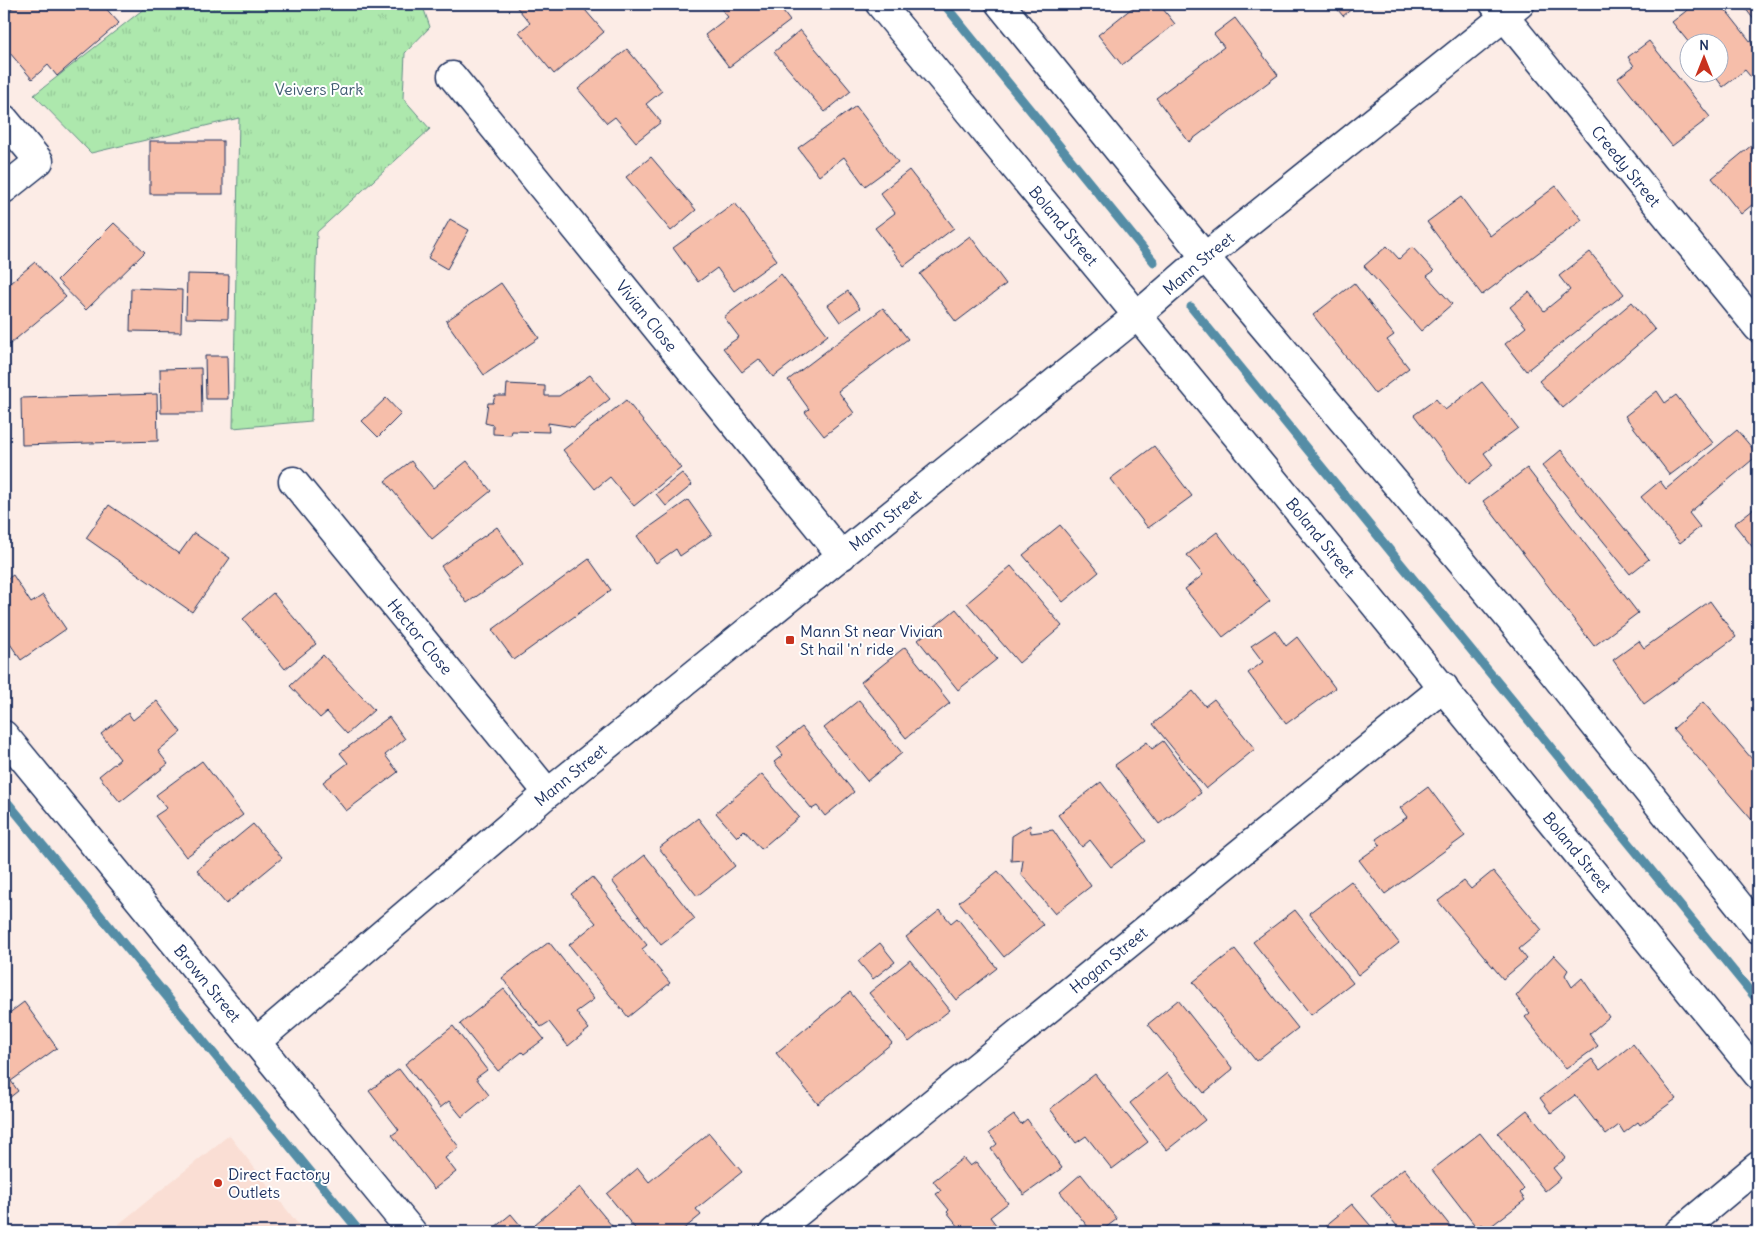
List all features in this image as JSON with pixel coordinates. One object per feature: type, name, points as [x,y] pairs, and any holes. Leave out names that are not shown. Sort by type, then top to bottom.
[{"type":"street","name":"Boland Street","points":[[880,4],[1444,687],[1758,1075]]},
{"type":"street","points":[[1000,4],[1204,257],[1510,619],[1758,929]]},
{"type":"street","name":"Mann Street","points":[[256,1042],[548,793],[1138,315],[1204,257],[1506,8]]},
{"type":"street","name":"Creedy Street","points":[[1506,8],[1758,328]]},
{"type":"street","name":"Vivian Close","points":[[452,76],[842,556]]},
{"type":"street","points":[[4,119],[39,161],[4,189]]},
{"type":"street","name":"Hector Close","points":[[293,480],[548,793]]},
{"type":"street","name":"Hogan Street","points":[[774,1232],[1444,687]]},
{"type":"street","name":"Brown Street","points":[[4,735],[412,1232]]},
{"type":"street","points":[[1679,1232],[1758,1166]]},
{"type":"shaded area","name":"Direct Factory Outlets","points":[[229,1135],[304,1232],[109,1232]]},
{"type":"green space","name":"Veivers Park","points":[[150,4],[422,4],[430,27],[405,53],[403,98],[430,129],[317,232],[311,421],[233,428],[239,118],[91,153],[34,95]]},
{"type":"building","points":[[17,4],[102,4],[119,23],[57,76],[48,65],[32,79],[4,46],[4,15]]},
{"type":"building","points":[[514,4],[580,4],[604,32],[554,74],[519,32],[530,23]]},
{"type":"building","points":[[777,4],[790,21],[729,67],[705,35],[728,17],[718,5]]},
{"type":"building","points":[[1137,4],[1159,4],[1175,24],[1122,65],[1098,35]]},
{"type":"building","points":[[1333,4],[1358,4],[1343,16]]},
{"type":"building","points":[[1695,4],[1721,4],[1758,51],[1758,80],[1755,82],[1745,70],[1730,82],[1730,32],[1680,32],[1672,22]]},
{"type":"building","points":[[1742,4],[1758,4],[1758,25]]},
{"type":"building","points":[[1235,18],[1278,75],[1189,142],[1156,98],[1224,47],[1214,34]]},
{"type":"building","points":[[800,30],[851,91],[825,112],[774,52]]},
{"type":"building","points":[[1649,41],[1710,117],[1672,146],[1618,78],[1634,66],[1628,57]]},
{"type":"building","points":[[627,49],[662,91],[646,104],[661,122],[636,142],[615,117],[607,123],[578,89]]},
{"type":"building","points":[[1719,82],[1729,82],[1723,87]]},
{"type":"building","points":[[856,106],[898,162],[865,186],[844,157],[819,176],[798,148]]},
{"type":"building","points":[[1758,140],[1758,200],[1741,214],[1712,178]]},
{"type":"building","points":[[150,141],[223,141],[223,194],[150,194]]},
{"type":"building","points":[[651,157],[696,210],[671,231],[626,177]]},
{"type":"building","points":[[909,170],[954,228],[904,266],[875,228],[895,213],[880,193]]},
{"type":"building","points":[[1556,186],[1582,220],[1482,295],[1427,222],[1461,197],[1490,236]]},
{"type":"building","points":[[735,203],[777,260],[734,291],[717,268],[698,282],[673,248]]},
{"type":"building","points":[[450,219],[469,230],[447,269],[428,258]]},
{"type":"building","points":[[114,223],[145,252],[86,310],[57,280]]},
{"type":"building","points":[[970,236],[1006,284],[956,322],[920,274]]},
{"type":"building","points":[[1387,246],[1399,259],[1412,247],[1434,271],[1427,276],[1452,304],[1421,331],[1364,266]]},
{"type":"building","points":[[1590,252],[1624,294],[1526,371],[1505,344],[1526,327],[1510,307],[1529,292],[1544,311],[1570,290],[1559,276]]},
{"type":"building","points":[[35,262],[66,297],[4,349],[4,288]]},
{"type":"building","points":[[187,274],[229,275],[228,319],[186,318]]},
{"type":"building","points":[[781,274],[828,335],[773,377],[759,359],[742,372],[723,348],[739,337],[724,317]]},
{"type":"building","points":[[501,283],[539,338],[484,375],[446,321]]},
{"type":"building","points":[[1354,283],[1394,335],[1387,340],[1409,368],[1375,394],[1313,315]]},
{"type":"building","points":[[131,288],[182,290],[181,332],[130,331]]},
{"type":"building","points":[[848,291],[860,308],[840,322],[828,305]]},
{"type":"building","points":[[1632,302],[1655,330],[1563,408],[1539,381]]},
{"type":"building","points":[[883,308],[908,339],[838,391],[854,413],[824,436],[805,412],[809,409],[788,380]]},
{"type":"building","points":[[205,356],[227,356],[228,399],[206,399]]},
{"type":"building","points":[[201,368],[202,413],[161,413],[160,369]]},
{"type":"building","points":[[590,375],[610,399],[574,427],[548,423],[549,432],[512,431],[511,435],[493,434],[493,425],[485,423],[488,403],[493,403],[495,396],[506,396],[507,384],[545,386],[545,396],[559,396]]},
{"type":"building","points":[[1482,382],[1518,428],[1484,453],[1493,465],[1468,485],[1414,415],[1436,399],[1445,410]]},
{"type":"building","points":[[1657,391],[1665,403],[1676,395],[1713,443],[1670,475],[1625,416]]},
{"type":"building","points":[[157,394],[158,441],[22,445],[21,398]]},
{"type":"building","points":[[386,398],[401,414],[378,437],[362,421]]},
{"type":"building","points":[[626,400],[681,468],[634,506],[610,477],[595,489],[563,450]]},
{"type":"building","points":[[1737,430],[1758,455],[1689,513],[1700,527],[1680,543],[1641,497],[1660,481],[1666,489]]},
{"type":"building","points":[[1154,446],[1192,496],[1148,528],[1110,479]]},
{"type":"building","points":[[1561,450],[1649,559],[1630,574],[1542,466]]},
{"type":"building","points":[[411,461],[433,488],[467,461],[491,491],[432,539],[385,481]]},
{"type":"building","points":[[1527,468],[1638,613],[1594,646],[1483,501]]},
{"type":"building","points":[[682,473],[692,485],[666,506],[656,494]]},
{"type":"building","points":[[688,500],[712,534],[680,556],[676,549],[656,563],[637,536]]},
{"type":"building","points":[[109,505],[179,554],[194,533],[230,558],[192,612],[86,538]]},
{"type":"building","points":[[1758,505],[1758,554],[1734,524]]},
{"type":"building","points":[[1060,525],[1099,572],[1063,602],[1023,555]]},
{"type":"building","points":[[497,527],[523,564],[467,603],[441,566]]},
{"type":"building","points":[[1217,532],[1270,601],[1223,637],[1185,589],[1203,575],[1187,555]]},
{"type":"building","points":[[589,559],[611,590],[514,660],[492,630]]},
{"type":"building","points":[[1011,566],[1062,626],[1019,663],[967,603]]},
{"type":"building","points":[[13,575],[31,603],[43,595],[66,629],[21,660],[4,635],[4,581]]},
{"type":"building","points":[[273,593],[316,644],[285,669],[243,619]]},
{"type":"building","points":[[1710,601],[1736,637],[1644,704],[1613,660],[1639,641],[1644,648]]},
{"type":"building","points":[[956,609],[997,659],[958,690],[918,640]]},
{"type":"building","points":[[1275,630],[1286,646],[1297,637],[1335,688],[1286,724],[1248,673],[1263,662],[1251,646]]},
{"type":"building","points":[[905,647],[950,703],[906,738],[861,682]]},
{"type":"building","points":[[323,655],[374,710],[347,734],[327,712],[320,718],[290,686]]},
{"type":"building","points":[[1193,691],[1205,706],[1214,699],[1255,749],[1206,789],[1153,724]]},
{"type":"building","points":[[859,700],[902,753],[867,781],[824,728]]},
{"type":"building","points":[[157,701],[181,732],[158,751],[168,764],[120,802],[99,776],[120,759],[101,734],[128,713],[133,720]]},
{"type":"building","points":[[1703,702],[1758,766],[1758,827],[1673,729]]},
{"type":"building","points":[[389,717],[405,739],[385,755],[398,772],[346,811],[323,782],[348,763],[340,753]]},
{"type":"building","points":[[802,727],[854,792],[825,816],[817,806],[812,809],[774,762],[783,755],[777,747]]},
{"type":"building","points":[[1163,741],[1201,793],[1159,824],[1115,765],[1147,742],[1152,749]]},
{"type":"building","points":[[202,761],[243,815],[186,857],[155,816],[167,808],[156,795]]},
{"type":"building","points":[[762,774],[799,817],[761,849],[744,830],[737,837],[716,813]]},
{"type":"building","points":[[1101,782],[1146,841],[1111,867],[1090,840],[1082,847],[1058,815]]},
{"type":"building","points":[[1428,787],[1465,836],[1385,894],[1359,860],[1380,845],[1376,839],[1407,817],[1400,808]]},
{"type":"building","points":[[698,818],[735,866],[697,896],[659,848]]},
{"type":"building","points":[[253,824],[282,858],[226,904],[197,870]]},
{"type":"building","points":[[1030,825],[1031,833],[1053,830],[1091,886],[1055,914],[1021,874],[1023,860],[1011,861],[1012,836]]},
{"type":"building","points":[[645,855],[695,919],[661,945],[612,881]]},
{"type":"building","points":[[998,871],[1043,925],[1004,957],[959,902]]},
{"type":"building","points":[[1493,871],[1542,930],[1519,949],[1527,959],[1503,979],[1438,901],[1464,881],[1471,889]]},
{"type":"building","points":[[592,877],[647,945],[642,949],[670,983],[628,1017],[569,945],[596,923],[571,894]]},
{"type":"building","points":[[1351,881],[1399,943],[1358,975],[1309,913]]},
{"type":"building","points":[[940,910],[951,923],[957,918],[997,968],[956,1000],[906,937]]},
{"type":"building","points":[[1295,910],[1353,983],[1311,1015],[1253,942]]},
{"type":"building","points":[[549,942],[594,999],[576,1012],[589,1029],[568,1046],[549,1022],[541,1027],[502,978]]},
{"type":"building","points":[[880,943],[895,962],[873,979],[858,961]]},
{"type":"building","points":[[1235,949],[1298,1028],[1256,1061],[1193,982]]},
{"type":"building","points":[[1554,955],[1568,970],[1565,975],[1572,987],[1582,978],[1609,1017],[1589,1034],[1598,1046],[1566,1069],[1525,1017],[1530,1013],[1516,996]]},
{"type":"building","points":[[910,960],[950,1010],[909,1042],[869,993]]},
{"type":"building","points":[[504,989],[544,1039],[524,1054],[522,1052],[498,1071],[460,1024]]},
{"type":"building","points":[[850,992],[892,1043],[818,1104],[776,1053]]},
{"type":"building","points":[[1178,1000],[1233,1069],[1204,1093],[1148,1024]]},
{"type":"building","points":[[24,1002],[57,1048],[11,1081],[18,1091],[4,1102],[4,1017]]},
{"type":"building","points":[[453,1026],[487,1070],[476,1078],[489,1095],[462,1117],[449,1101],[440,1108],[405,1064]]},
{"type":"building","points":[[1633,1044],[1676,1099],[1640,1125],[1638,1122],[1624,1133],[1619,1125],[1606,1135],[1575,1095],[1551,1113],[1540,1098],[1592,1059],[1600,1070]]},
{"type":"building","points":[[399,1069],[459,1147],[445,1158],[456,1172],[434,1189],[392,1135],[399,1130],[369,1091]]},
{"type":"building","points":[[1167,1073],[1205,1120],[1167,1150],[1130,1103]]},
{"type":"building","points":[[1095,1074],[1148,1142],[1112,1169],[1086,1136],[1076,1143],[1050,1109]]},
{"type":"building","points":[[1527,1110],[1566,1158],[1553,1168],[1561,1178],[1545,1191],[1498,1133]]},
{"type":"building","points":[[1014,1115],[1021,1124],[1027,1119],[1062,1168],[1024,1195],[991,1149],[997,1144],[989,1133]]},
{"type":"building","points":[[709,1133],[742,1172],[696,1209],[701,1215],[680,1232],[638,1232],[607,1194],[638,1168],[649,1182]]},
{"type":"building","points":[[1480,1133],[1524,1189],[1520,1193],[1525,1200],[1486,1230],[1481,1224],[1477,1228],[1432,1170]]},
{"type":"building","points":[[963,1158],[970,1166],[976,1162],[1008,1203],[990,1217],[1000,1230],[998,1232],[984,1232],[983,1230],[980,1232],[963,1232],[936,1194],[941,1191],[933,1181]]},
{"type":"building","points":[[1404,1168],[1455,1232],[1402,1232],[1371,1195]]},
{"type":"building","points":[[1081,1174],[1117,1219],[1100,1232],[1092,1232],[1060,1192]]},
{"type":"building","points":[[580,1187],[617,1232],[542,1232],[535,1224]]},
{"type":"building","points":[[1352,1204],[1376,1232],[1319,1231]]},
{"type":"building","points":[[511,1214],[526,1232],[489,1232]]},
{"type":"waterway","points":[[944,4],[1154,262]]},
{"type":"waterway","points":[[1191,307],[1758,1001]]},
{"type":"waterway","points":[[4,798],[360,1232]]},
{"type":"place","name":"Mann St near Vivian St hail 'n' ride","points":[[790,640]]},
{"type":"place","name":"Direct Factory Outlets","points":[[218,1183]]}]
